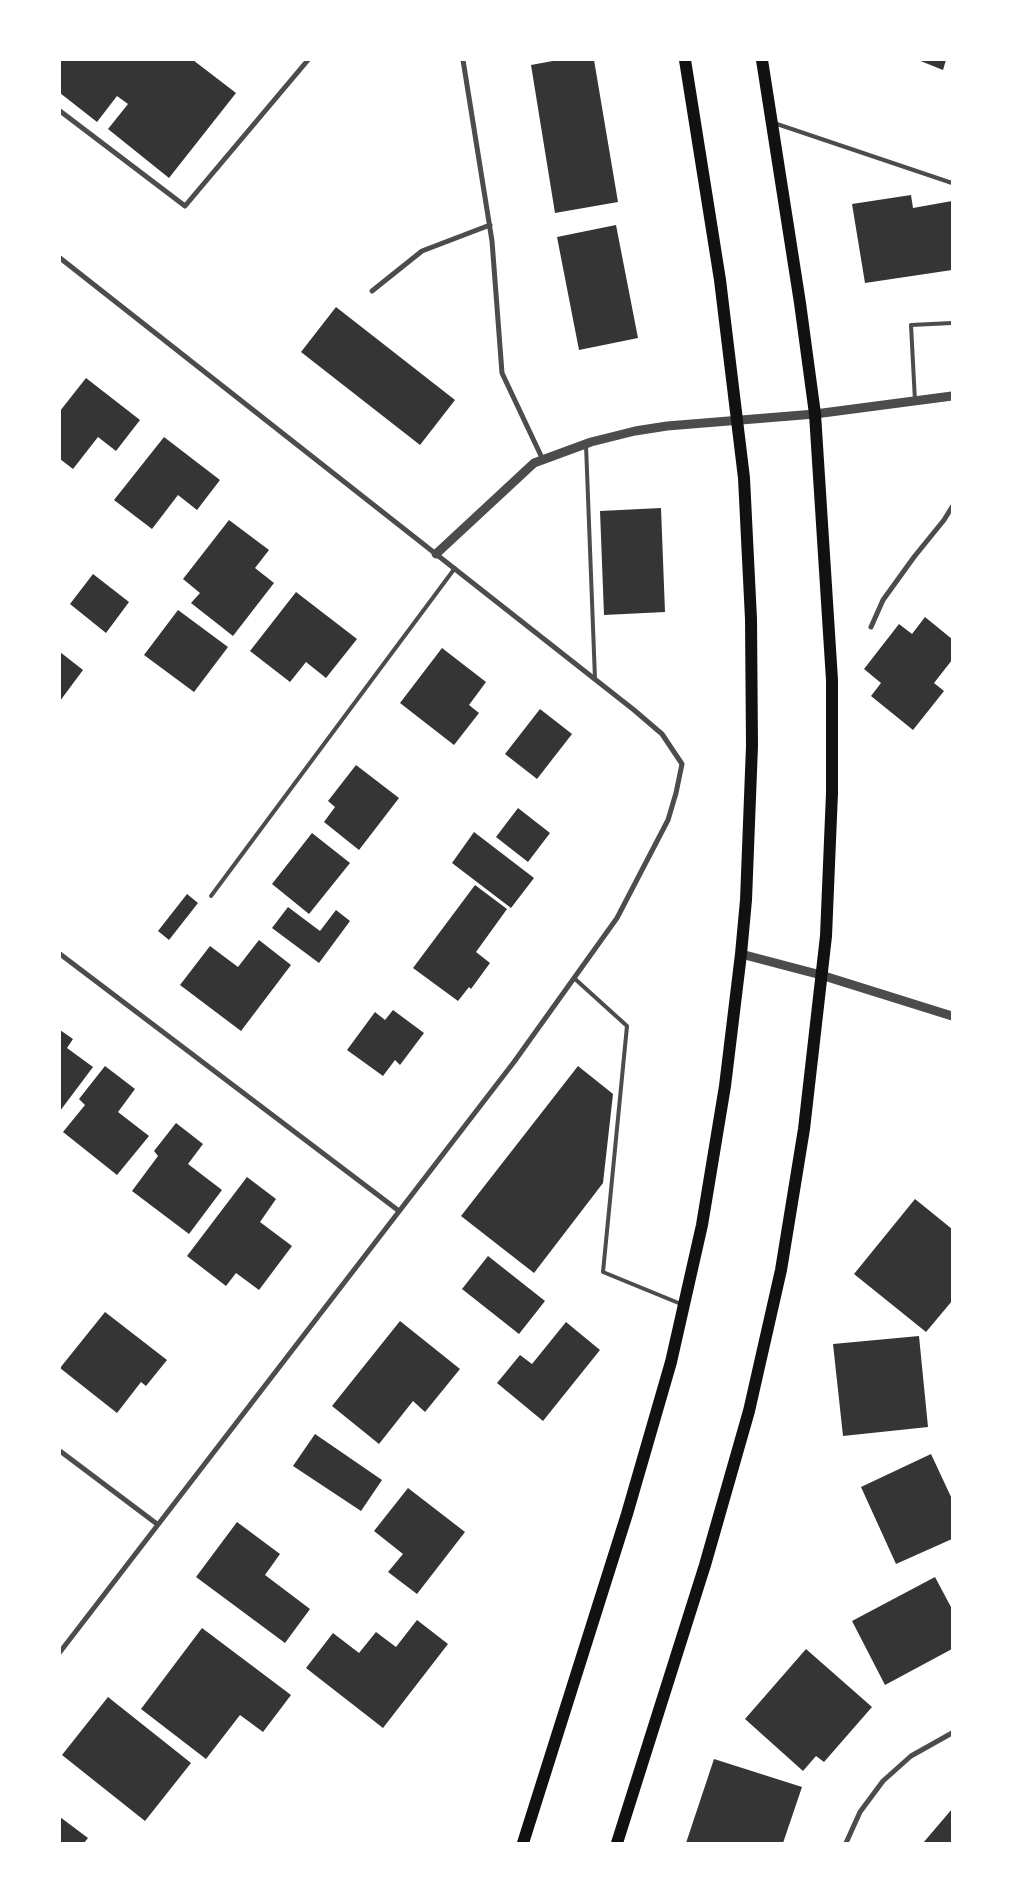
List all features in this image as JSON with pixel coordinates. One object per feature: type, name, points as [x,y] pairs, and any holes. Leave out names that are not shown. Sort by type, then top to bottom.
[{"type":"main road","points":[[523,1843],[627,1514],[671,1362],[702,1225],[725,1086],[746,900],[752,746],[752,628],[744,478],[720,280],[685,60]]},
{"type":"main road","points":[[617,1843],[704,1565],[749,1411],[780,1270],[804,1129],[826,936],[832,793],[832,680],[815,414],[762,60]]},
{"type":"street","points":[[60,111],[185,206],[308,60]]},
{"type":"street","points":[[463,60],[490,225],[502,373],[543,460]]},
{"type":"street","points":[[372,291],[422,251],[490,225]]},
{"type":"street","points":[[60,258],[595,679],[662,734],[682,764],[668,820],[617,918],[514,1062],[60,1652]]},
{"type":"street","points":[[436,554],[534,463],[586,443],[635,431],[815,414],[952,396]]},
{"type":"street","points":[[871,627],[883,600],[952,507]]},
{"type":"street","points":[[60,954],[399,1211]]},
{"type":"street","points":[[741,954],[821,975],[952,1016]]},
{"type":"street","points":[[60,1451],[157,1524]]},
{"type":"street","points":[[846,1843],[860,1812],[883,1781],[911,1756],[952,1733]]},
{"type":"lane","points":[[772,122],[952,183]]},
{"type":"lane","points":[[915,401],[911,325],[952,323]]},
{"type":"lane","points":[[586,443],[595,679]]},
{"type":"lane","points":[[211,896],[454,568]]},
{"type":"lane","points":[[574,978],[627,1026],[603,1272],[684,1304]]},
{"type":"building","points":[[60,60],[193,60],[236,93],[169,178],[108,129],[128,104],[117,96],[97,122],[60,93]]},
{"type":"building","points":[[558,60],[594,60],[618,202],[555,213],[531,65]]},
{"type":"building","points":[[918,60],[946,60],[943,70]]},
{"type":"building","points":[[911,195],[913,208],[952,201],[952,270],[865,283],[852,204]]},
{"type":"building","points":[[616,225],[638,338],[579,350],[557,237]]},
{"type":"building","points":[[336,307],[455,400],[420,445],[301,352]]},
{"type":"building","points":[[86,378],[140,420],[116,451],[98,437],[73,469],[60,459],[60,411]]},
{"type":"building","points":[[164,437],[220,480],[197,510],[178,495],[152,529],[114,500]]},
{"type":"building","points":[[661,508],[665,612],[604,615],[600,511]]},
{"type":"building","points":[[229,520],[269,550],[255,568],[274,583],[233,636],[191,603],[200,593],[183,579]]},
{"type":"building","points":[[93,574],[129,602],[106,633],[70,604]]},
{"type":"building","points":[[296,592],[357,639],[326,678],[306,662],[290,682],[250,651]]},
{"type":"building","points":[[178,610],[228,647],[194,692],[144,655]]},
{"type":"building","points":[[925,617],[952,639],[952,660],[934,683],[944,691],[913,730],[871,696],[881,683],[864,669],[899,624],[912,634]]},
{"type":"building","points":[[442,648],[486,682],[469,705],[479,713],[454,745],[400,703]]},
{"type":"building","points":[[60,652],[83,670],[60,701]]},
{"type":"building","points":[[540,709],[572,734],[537,779],[505,754]]},
{"type":"building","points":[[356,765],[399,798],[359,850],[324,822],[335,807],[328,801]]},
{"type":"building","points":[[518,808],[550,833],[528,862],[496,837]]},
{"type":"building","points":[[474,832],[534,878],[511,908],[452,863]]},
{"type":"building","points":[[312,833],[350,863],[309,914],[272,884]]},
{"type":"building","points":[[475,885],[507,909],[476,952],[490,963],[471,989],[469,987],[458,1001],[413,968]]},
{"type":"building","points":[[187,894],[198,903],[169,940],[158,931]]},
{"type":"building","points":[[288,907],[320,931],[336,910],[350,921],[319,963],[272,928]]},
{"type":"building","points":[[259,940],[291,965],[241,1031],[180,985],[210,946],[238,967]]},
{"type":"building","points":[[393,1010],[424,1033],[400,1065],[395,1060],[383,1076],[347,1050],[375,1012],[385,1020]]},
{"type":"building","points":[[60,1030],[73,1039],[67,1048],[93,1067],[60,1111]]},
{"type":"building","points":[[105,1066],[135,1089],[118,1112],[149,1136],[117,1175],[63,1132],[85,1105],[79,1099]]},
{"type":"building","points":[[578,1066],[613,1094],[603,1183],[534,1273],[461,1216]]},
{"type":"building","points":[[176,1123],[203,1144],[188,1164],[222,1190],[189,1234],[132,1191],[158,1156],[154,1151]]},
{"type":"building","points":[[247,1177],[276,1199],[260,1222],[292,1246],[259,1290],[236,1273],[226,1286],[187,1256]]},
{"type":"building","points":[[915,1199],[952,1229],[952,1301],[926,1332],[854,1274]]},
{"type":"building","points":[[488,1256],[545,1301],[519,1334],[462,1289]]},
{"type":"building","points":[[105,1312],[167,1360],[146,1386],[141,1382],[117,1413],[60,1368]]},
{"type":"building","points":[[400,1321],[460,1369],[425,1412],[413,1401],[379,1444],[332,1406]]},
{"type":"building","points":[[566,1322],[600,1350],[543,1421],[497,1383],[520,1355],[532,1364]]},
{"type":"building","points":[[919,1336],[928,1427],[843,1436],[833,1344]]},
{"type":"building","points":[[315,1434],[382,1480],[361,1511],[293,1466]]},
{"type":"building","points":[[931,1454],[952,1499],[952,1539],[896,1564],[861,1487]]},
{"type":"building","points":[[408,1488],[465,1532],[417,1594],[388,1572],[403,1554],[374,1531]]},
{"type":"building","points":[[237,1522],[280,1554],[265,1575],[310,1609],[285,1643],[196,1577]]},
{"type":"building","points":[[935,1577],[952,1609],[952,1649],[885,1685],[852,1621]]},
{"type":"building","points":[[417,1620],[448,1644],[383,1728],[306,1668],[333,1633],[359,1653],[376,1632],[396,1647]]},
{"type":"building","points":[[202,1628],[291,1695],[263,1732],[240,1715],[206,1759],[141,1709]]},
{"type":"building","points":[[806,1649],[872,1707],[824,1762],[816,1756],[803,1771],[745,1719]]},
{"type":"building","points":[[108,1697],[191,1763],[145,1821],[62,1755]]},
{"type":"building","points":[[714,1759],[802,1787],[783,1843],[686,1843]]},
{"type":"building","points":[[952,1809],[952,1843],[923,1843]]},
{"type":"building","points":[[60,1817],[88,1838],[84,1843],[60,1843]]}]
